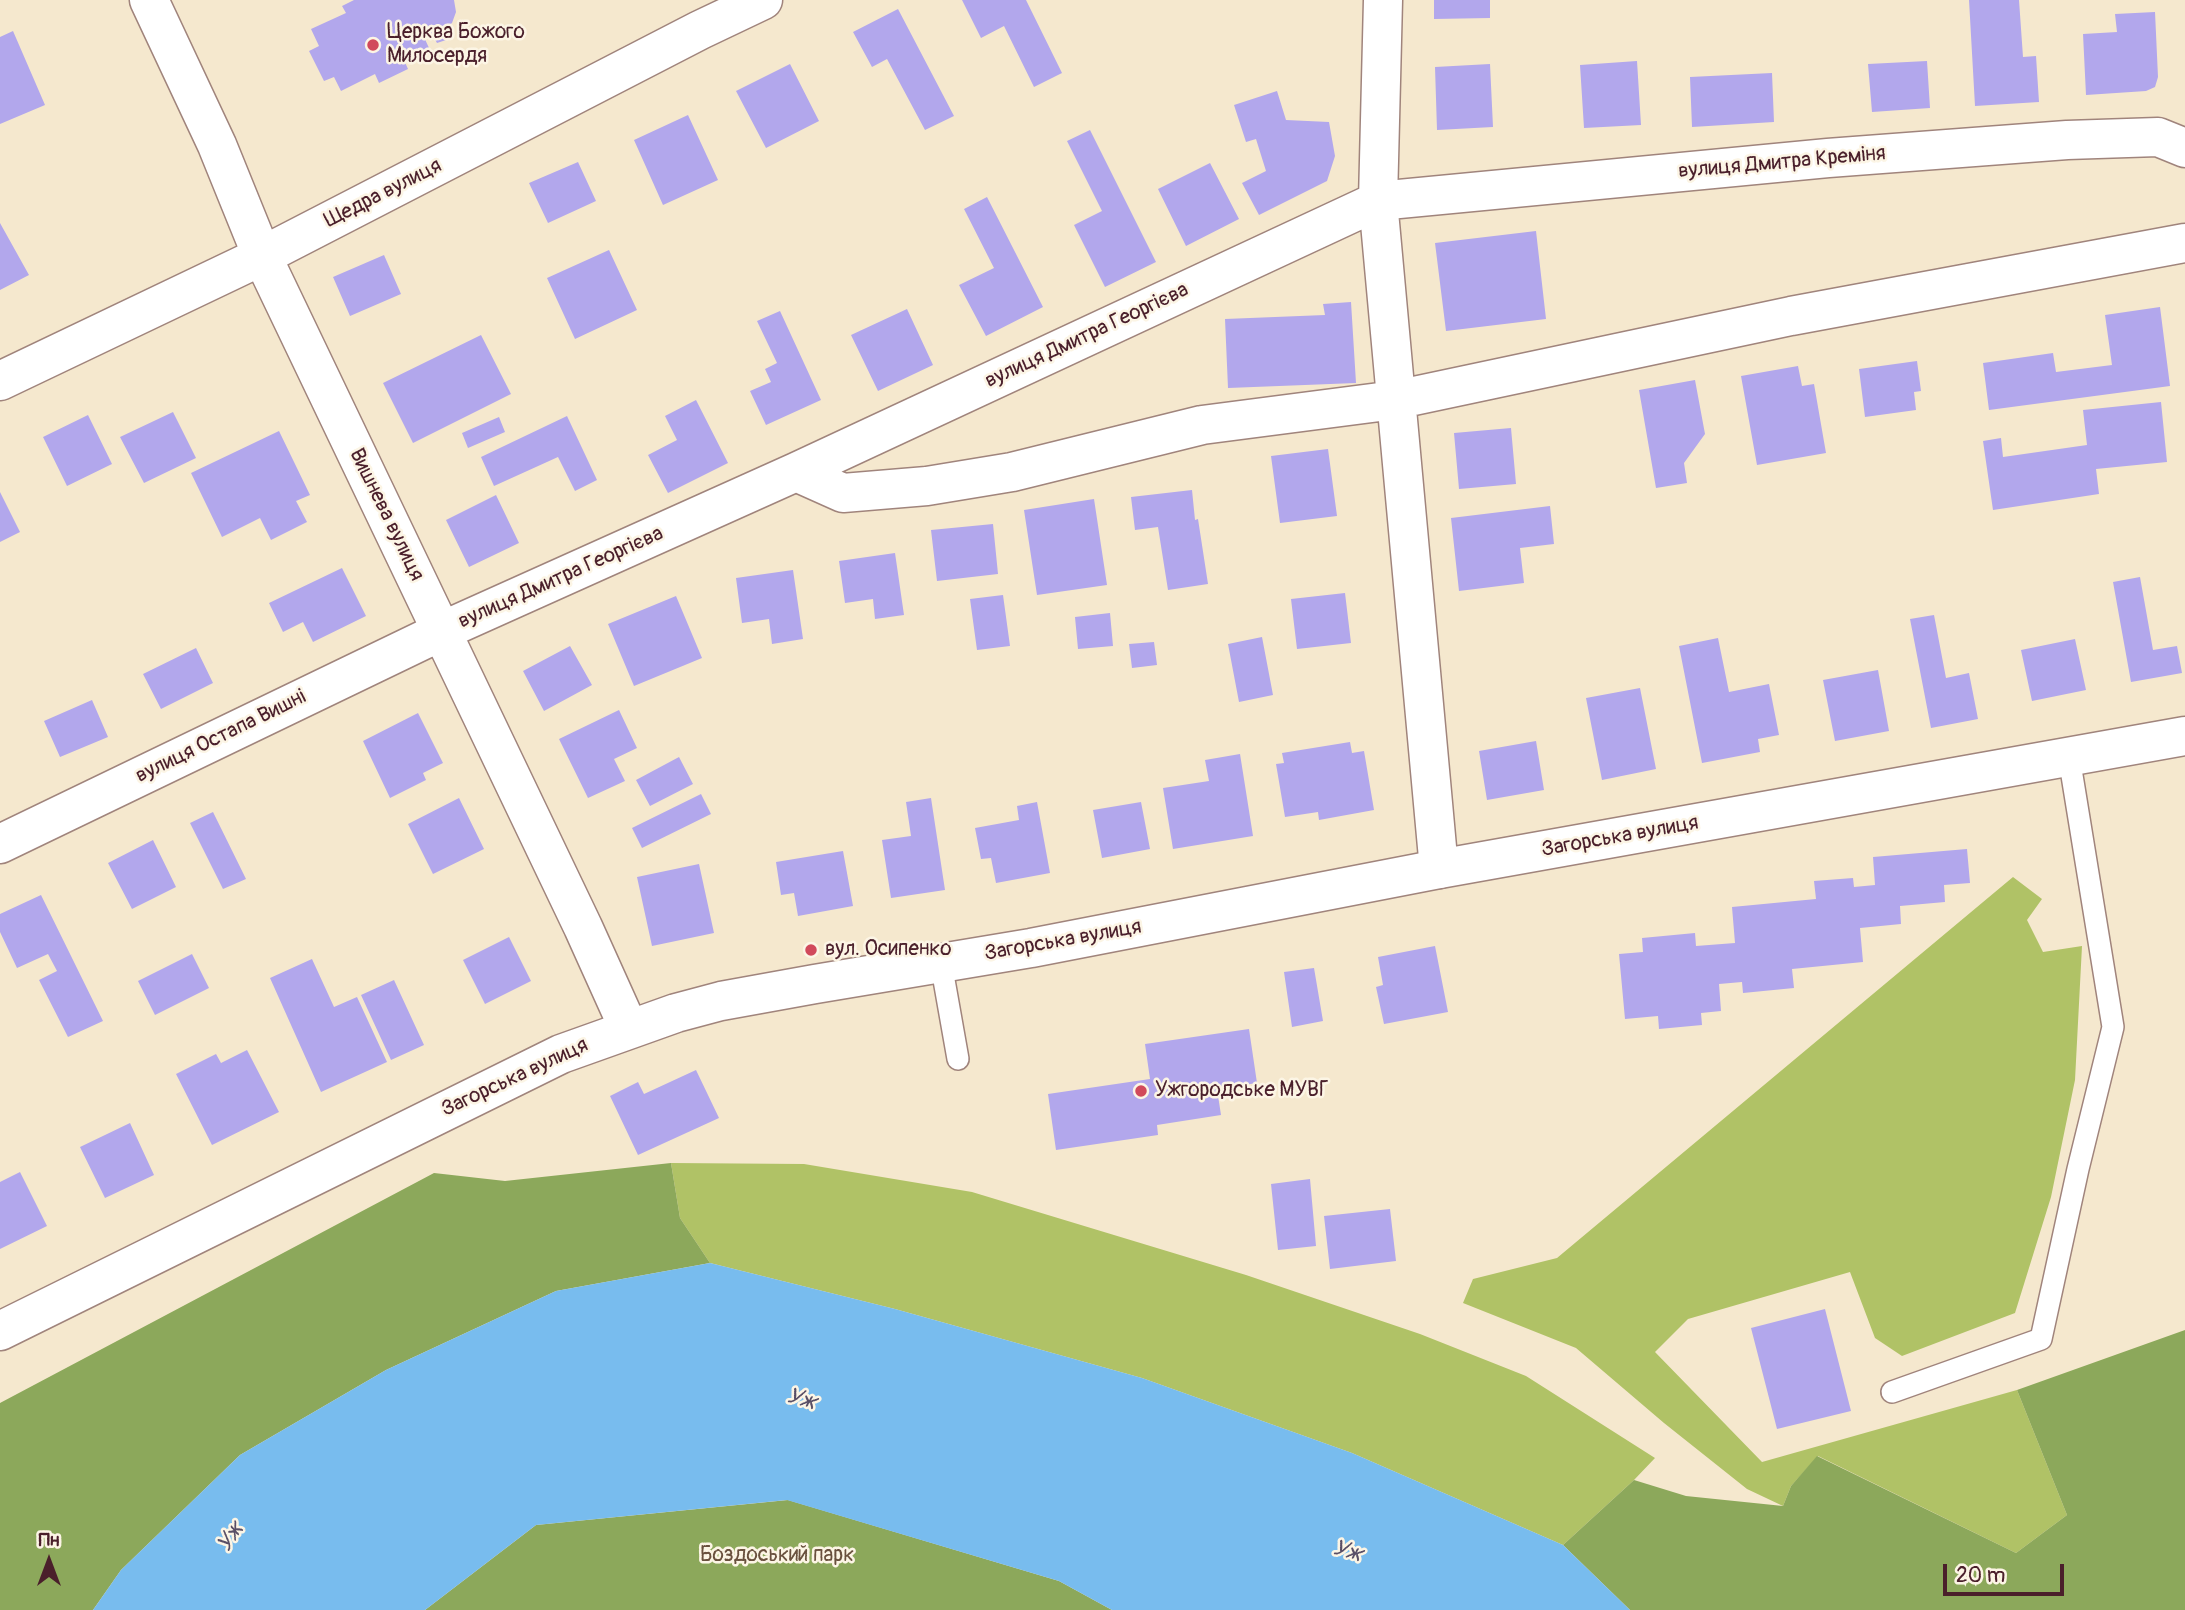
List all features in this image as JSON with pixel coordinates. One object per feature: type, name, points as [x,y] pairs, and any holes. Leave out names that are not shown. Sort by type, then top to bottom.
[{"type":"street","name":"Щедра вулиця","points":[[0,381],[262,256],[763,0]]},
{"type":"street","points":[[1383,0],[1378,201],[1439,869]]},
{"type":"street","name":"Вишнева вулиця","points":[[159,7],[262,256],[583,927],[629,1029]]},
{"type":"street","name":"вулиця Дмитра Креміня","points":[[1378,201],[1828,158],[2067,140],[2158,137],[2185,148]]},
{"type":"street","name":"вулиця Дмитра Георгієва","points":[[442,631],[796,472],[1378,201]]},
{"type":"street","points":[[796,472],[844,493],[927,486],[1012,472],[1202,425],[1395,400],[1791,316],[2185,243]]},
{"type":"street","name":"вулиця Остапа Вишні","points":[[0,844],[442,631]]},
{"type":"street","name":"Загорська вулиця","points":[[0,1331],[561,1054],[629,1029],[721,1001],[1031,948],[1439,869],[2185,736]]},
{"type":"lane","points":[[1892,1392],[2041,1339],[2078,1169],[2113,1027],[2069,757]]},
{"type":"lane","points":[[941,963],[958,1059]]},
{"type":"green space","points":[[2013,877],[2042,899],[2027,920],[2043,952],[2082,946],[2075,1080],[2051,1197],[2015,1313],[1902,1356],[1875,1338],[1850,1272],[1688,1319],[1655,1352],[1762,1462],[2017,1390],[2067,1515],[2016,1553],[1818,1456],[1791,1486],[1783,1506],[1747,1489],[1576,1348],[1463,1303],[1473,1279],[1557,1258]]},
{"type":"green space","points":[[671,1163],[804,1164],[972,1192],[1246,1275],[1420,1334],[1526,1376],[1655,1458],[1563,1545],[1352,1453],[1142,1378],[895,1309],[710,1263],[680,1218]]},
{"type":"green space","points":[[671,1163],[680,1218],[710,1263],[556,1291],[386,1370],[240,1455],[121,1570],[93,1610],[0,1610],[0,1403],[434,1173],[505,1181]]},
{"type":"green space","points":[[2185,1330],[2185,1610],[1630,1610],[1563,1545],[1634,1480],[1686,1496],[1783,1506],[1791,1486],[1817,1456],[2016,1553],[2067,1515],[2017,1390]]},
{"type":"green space","name":"Боздоський парк","points":[[788,1500],[1059,1581],[1112,1610],[425,1610],[536,1525]]},
{"type":"water","name":"Уж","points":[[710,1263],[895,1309],[1142,1378],[1352,1453],[1563,1545],[1630,1610],[1112,1610],[1059,1581],[787,1500],[536,1525],[425,1610],[93,1610],[121,1570],[240,1455],[386,1370],[556,1291]]},
{"type":"building","name":"Церква Божого Милосердя","points":[[354,0],[454,0],[456,12],[452,23],[445,28],[449,39],[437,43],[432,34],[424,37],[429,48],[404,60],[408,69],[379,83],[375,74],[341,91],[334,77],[324,81],[309,51],[319,46],[311,29],[346,13],[342,6]]},
{"type":"building","points":[[962,0],[1026,0],[1062,73],[1034,87],[1004,26],[981,38]]},
{"type":"building","points":[[1434,0],[1490,0],[1490,18],[1434,19]]},
{"type":"building","points":[[1969,0],[2019,0],[2023,57],[2036,56],[2039,102],[1975,106]]},
{"type":"building","points":[[898,9],[954,116],[925,130],[887,59],[872,67],[853,32]]},
{"type":"building","points":[[2155,12],[2158,77],[2155,87],[2146,91],[2086,95],[2083,34],[2117,32],[2115,14]]},
{"type":"building","points":[[13,31],[45,105],[0,124],[0,37]]},
{"type":"building","points":[[1637,61],[1641,125],[1584,128],[1580,65]]},
{"type":"building","points":[[1927,61],[1930,108],[1872,112],[1868,64]]},
{"type":"building","points":[[790,64],[819,121],[766,148],[736,91]]},
{"type":"building","points":[[1490,64],[1493,127],[1437,130],[1435,67]]},
{"type":"building","points":[[1772,73],[1774,122],[1692,127],[1690,77]]},
{"type":"building","points":[[1277,91],[1286,120],[1329,122],[1335,156],[1327,181],[1259,215],[1242,183],[1266,171],[1256,139],[1246,142],[1234,105]]},
{"type":"building","points":[[688,115],[718,180],[663,205],[634,140]]},
{"type":"building","points":[[1090,130],[1156,262],[1105,287],[1074,225],[1102,211],[1067,141]]},
{"type":"building","points":[[578,162],[596,201],[548,223],[529,183]]},
{"type":"building","points":[[1210,163],[1239,219],[1186,246],[1158,189]]},
{"type":"building","points":[[987,197],[1043,307],[986,336],[959,285],[994,268],[964,209]]},
{"type":"building","points":[[0,223],[29,275],[0,290]]},
{"type":"building","points":[[1536,231],[1546,319],[1446,331],[1435,243]]},
{"type":"building","points":[[609,250],[637,310],[575,339],[547,278]]},
{"type":"building","points":[[384,255],[401,294],[350,316],[333,277]]},
{"type":"building","points":[[1351,302],[1356,383],[1228,388],[1225,319],[1325,315],[1323,304]]},
{"type":"building","points":[[2160,307],[2170,386],[1989,410],[1983,363],[2053,353],[2056,372],[2112,365],[2105,315]]},
{"type":"building","points":[[907,309],[933,365],[878,391],[851,335]]},
{"type":"building","points":[[780,311],[821,400],[766,425],[750,391],[771,382],[765,369],[777,363],[757,321]]},
{"type":"building","points":[[481,335],[511,394],[413,443],[383,383]]},
{"type":"building","points":[[1917,361],[1921,391],[1914,392],[1916,410],[1865,417],[1859,369]]},
{"type":"building","points":[[1798,366],[1802,386],[1814,384],[1826,453],[1757,465],[1741,376]]},
{"type":"building","points":[[1695,380],[1705,434],[1684,463],[1687,483],[1656,488],[1639,390]]},
{"type":"building","points":[[696,400],[728,463],[668,493],[648,455],[677,440],[665,416]]},
{"type":"building","points":[[2161,402],[2167,462],[2096,469],[2099,494],[1993,510],[1983,441],[2001,438],[2003,457],[2087,445],[2083,410]]},
{"type":"building","points":[[173,412],[196,458],[144,483],[120,437]]},
{"type":"building","points":[[88,415],[112,464],[67,486],[43,437]]},
{"type":"building","points":[[567,416],[597,480],[575,491],[558,457],[494,486],[481,457]]},
{"type":"building","points":[[499,417],[505,432],[468,448],[462,433]]},
{"type":"building","points":[[1511,428],[1516,484],[1459,489],[1454,433]]},
{"type":"building","points":[[279,431],[310,495],[296,501],[307,522],[271,540],[260,518],[222,537],[191,473]]},
{"type":"building","points":[[1328,449],[1337,516],[1280,523],[1271,456]]},
{"type":"building","points":[[1192,490],[1208,584],[1168,590],[1158,527],[1135,530],[1131,497]]},
{"type":"building","points":[[0,492],[20,532],[0,542]]},
{"type":"building","points":[[496,495],[519,543],[469,567],[446,520]]},
{"type":"building","points":[[1094,499],[1107,585],[1037,595],[1024,510]]},
{"type":"building","points":[[1550,506],[1554,544],[1520,548],[1524,583],[1459,591],[1451,518]]},
{"type":"building","points":[[993,524],[998,574],[937,581],[931,530]]},
{"type":"building","points":[[895,553],[904,615],[875,619],[873,599],[845,603],[839,561]]},
{"type":"building","points":[[342,568],[366,616],[313,642],[303,622],[283,632],[269,603]]},
{"type":"building","points":[[793,570],[803,639],[772,644],[769,619],[742,623],[736,578]]},
{"type":"building","points":[[2140,577],[2153,650],[2177,646],[2182,673],[2131,682],[2113,582]]},
{"type":"building","points":[[1345,593],[1351,643],[1297,649],[1291,599]]},
{"type":"building","points":[[1003,595],[1010,646],[977,650],[970,599]]},
{"type":"building","points":[[676,596],[702,658],[634,686],[608,624]]},
{"type":"building","points":[[1110,613],[1113,646],[1078,649],[1075,617]]},
{"type":"building","points":[[1934,615],[1946,678],[1969,673],[1978,719],[1931,728],[1910,619]]},
{"type":"building","points":[[1262,637],[1273,695],[1239,702],[1228,644]]},
{"type":"building","points":[[1718,638],[1729,692],[1769,684],[1779,735],[1758,739],[1760,752],[1702,763],[1679,646]]},
{"type":"building","points":[[2075,639],[2086,690],[2032,701],[2021,650]]},
{"type":"building","points":[[1154,642],[1157,665],[1132,668],[1129,644]]},
{"type":"building","points":[[570,646],[592,685],[544,711],[523,671]]},
{"type":"building","points":[[196,648],[213,683],[161,709],[143,674]]},
{"type":"building","points":[[1878,670],[1889,731],[1835,741],[1823,680]]},
{"type":"building","points":[[1640,688],[1656,769],[1602,780],[1586,698]]},
{"type":"building","points":[[92,700],[108,737],[60,757],[44,721]]},
{"type":"building","points":[[619,710],[637,748],[614,759],[625,781],[588,798],[559,739]]},
{"type":"building","points":[[418,713],[443,763],[423,773],[426,780],[390,798],[363,741]]},
{"type":"building","points":[[1536,741],[1544,790],[1487,800],[1479,751]]},
{"type":"building","points":[[1350,742],[1352,753],[1364,751],[1374,810],[1319,820],[1318,812],[1285,817],[1276,764],[1284,763],[1282,753]]},
{"type":"building","points":[[1240,754],[1253,836],[1173,849],[1163,788],[1209,781],[1205,760]]},
{"type":"building","points":[[679,757],[693,784],[650,806],[636,780]]},
{"type":"building","points":[[701,794],[711,814],[642,848],[632,828]]},
{"type":"building","points":[[459,798],[484,849],[433,874],[408,824]]},
{"type":"building","points":[[931,798],[945,890],[891,898],[882,840],[911,836],[906,802]]},
{"type":"building","points":[[1037,802],[1050,873],[996,883],[991,858],[981,859],[975,828],[1019,820],[1017,806]]},
{"type":"building","points":[[1141,802],[1150,849],[1102,858],[1093,810]]},
{"type":"building","points":[[213,812],[246,879],[223,889],[190,823]]},
{"type":"building","points":[[153,840],[176,887],[132,909],[108,863]]},
{"type":"building","points":[[1967,849],[1970,883],[1944,885],[1945,902],[1900,906],[1901,924],[1860,928],[1863,962],[1792,969],[1794,988],[1743,993],[1742,982],[1719,984],[1721,1011],[1701,1013],[1702,1025],[1659,1029],[1658,1016],[1625,1019],[1619,954],[1643,952],[1642,938],[1695,933],[1696,946],[1735,943],[1732,907],[1816,899],[1814,881],[1853,878],[1854,887],[1875,885],[1873,857]]},
{"type":"building","points":[[843,851],[853,906],[798,916],[794,893],[781,895],[776,862]]},
{"type":"building","points":[[699,864],[714,933],[652,946],[637,877]]},
{"type":"building","points":[[41,895],[103,1021],[68,1037],[39,980],[57,971],[48,954],[17,968],[0,932],[0,914]]},
{"type":"building","points":[[509,937],[531,981],[485,1004],[463,960]]},
{"type":"building","points":[[1435,946],[1448,1012],[1384,1024],[1376,987],[1383,985],[1378,957]]},
{"type":"building","points":[[192,954],[209,988],[155,1015],[138,981]]},
{"type":"building","points":[[312,959],[334,1007],[357,997],[387,1062],[321,1092],[270,978]]},
{"type":"building","points":[[1314,968],[1323,1021],[1292,1027],[1284,972]]},
{"type":"building","points":[[394,980],[424,1045],[391,1060],[361,995]]},
{"type":"building","name":"Ужгородське МУВГ","points":[[1249,1029],[1257,1083],[1217,1089],[1221,1115],[1157,1125],[1158,1135],[1056,1150],[1048,1094],[1150,1079],[1145,1044]]},
{"type":"building","points":[[247,1050],[279,1112],[212,1145],[176,1074],[216,1054],[221,1063]]},
{"type":"building","points":[[696,1070],[719,1118],[638,1155],[610,1096],[638,1082],[644,1094]]},
{"type":"building","points":[[130,1123],[154,1175],[105,1198],[80,1147]]},
{"type":"building","points":[[20,1172],[47,1226],[0,1249],[0,1182]]},
{"type":"building","points":[[1310,1179],[1316,1246],[1278,1250],[1271,1184]]},
{"type":"building","points":[[1390,1209],[1396,1261],[1330,1269],[1324,1216]]},
{"type":"building","points":[[1825,1309],[1851,1411],[1777,1429],[1751,1328]]},
{"type":"place","name":"Церква Божого Милосердя","points":[[373,45]]},
{"type":"place","name":"вул. Осипенко","points":[[811,950]]},
{"type":"place","name":"Ужгородське МУВГ","points":[[1141,1091]]}]
